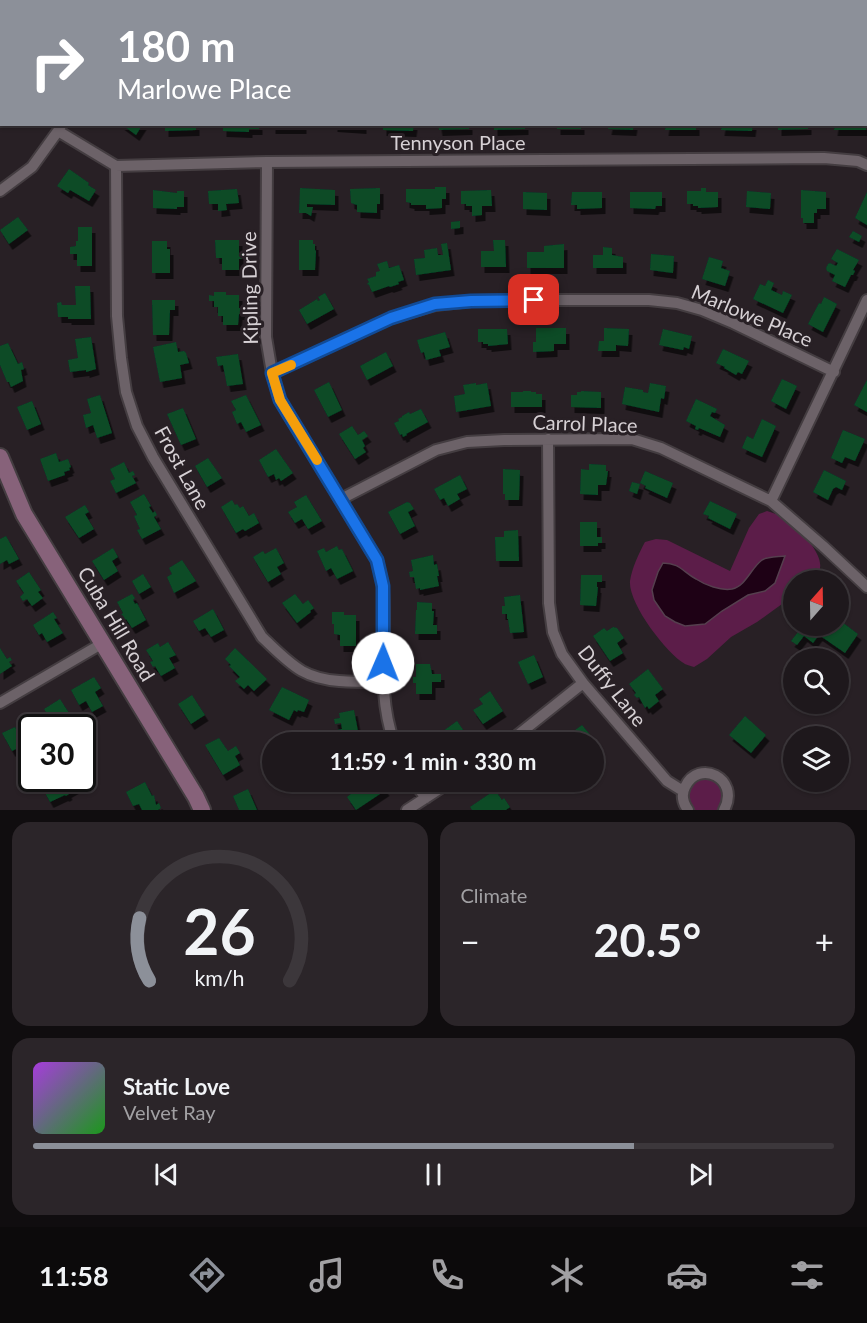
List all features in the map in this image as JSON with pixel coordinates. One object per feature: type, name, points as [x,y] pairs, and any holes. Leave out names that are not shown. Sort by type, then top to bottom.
[{"type":"main road","name":"Cuba Hill Road","points":[[0,457],[24,514],[202,810]]},
{"type":"street","points":[[0,191],[32,167],[60,128],[116,166]]},
{"type":"street","name":"Tennyson Place","points":[[116,166],[267,162],[824,158],[858,161],[867,165]]},
{"type":"street","name":"Kipling Drive","points":[[267,162],[266,337],[272,373],[280,400],[377,560],[383,586],[382,681],[385,711],[391,732]]},
{"type":"street","name":"Frost Lane","points":[[116,166],[117,316],[121,358],[126,392],[137,426],[153,457],[262,637],[282,657],[304,672],[326,679],[359,682],[382,681]]},
{"type":"street","name":"Marlowe Place","points":[[272,373],[391,318],[435,304],[511,300],[649,300],[676,303],[702,310],[733,323],[834,372]]},
{"type":"street","points":[[771,501],[867,300]]},
{"type":"street","name":"Duffy Lane","points":[[549,439],[549,603],[553,632],[562,654],[583,683],[667,782],[683,791]]},
{"type":"street","name":"Carrol Place","points":[[341,499],[436,450],[467,442],[632,439],[662,448],[771,501],[867,588]]},
{"type":"street","points":[[0,703],[103,643]]},
{"type":"street","points":[[522,732],[583,683]]},
{"type":"street","points":[[688,810],[683,799],[686,784],[690,779],[704,773],[718,777],[724,782],[729,795],[724,810]]},
{"type":"street","points":[[422,792],[426,798]]},
{"type":"street","points":[[407,810],[435,792]]},
{"type":"shaded area","points":[[767,511],[779,515],[796,527],[808,540],[817,555],[820,570],[783,570],[783,603],[731,637],[707,659],[694,667],[685,664],[659,639],[635,602],[630,581],[638,556],[645,542],[656,539],[667,540],[730,571],[749,528],[759,514]]},
{"type":"shaded area","points":[[785,556],[775,583],[765,591],[748,595],[705,624],[685,626],[675,622],[665,616],[654,600],[652,590],[663,563],[677,566],[708,585],[732,589],[745,581],[762,560]]},
{"type":"shaded area","points":[[705,777],[717,781],[725,791],[719,810],[693,810],[688,799],[692,784]]},
{"type":"building","points":[[124,126],[142,126],[136,135]]},
{"type":"building","points":[[165,126],[196,126],[196,130],[165,131]]},
{"type":"building","points":[[223,126],[259,126],[259,129],[249,129],[249,132],[223,131]]},
{"type":"building","points":[[272,126],[303,126],[303,128],[272,128]]},
{"type":"building","points":[[334,126],[363,126],[363,128]]},
{"type":"building","points":[[383,126],[414,126],[413,131],[383,130]]},
{"type":"building","points":[[438,126],[469,126],[469,129],[439,130]]},
{"type":"building","points":[[494,126],[525,126],[525,129],[494,130]]},
{"type":"building","points":[[557,126],[581,126],[581,129],[557,129]]},
{"type":"building","points":[[609,126],[634,126],[633,130],[608,129]]},
{"type":"building","points":[[666,126],[696,126],[696,130],[665,130]]},
{"type":"building","points":[[722,126],[753,126],[752,131],[721,130]]},
{"type":"building","points":[[778,126],[808,126],[808,129],[778,130]]},
{"type":"building","points":[[835,126],[866,126],[866,130],[834,130]]},
{"type":"building","points":[[69,169],[96,190],[89,201],[70,190],[68,193],[57,186]]},
{"type":"building","points":[[435,187],[446,187],[446,199],[442,199],[442,208],[426,209],[426,205],[411,205],[406,202],[406,189],[435,189]]},
{"type":"building","points":[[300,188],[335,190],[335,205],[307,204],[307,207],[313,207],[311,216],[299,213]]},
{"type":"building","points":[[380,188],[380,204],[377,204],[377,213],[357,212],[357,205],[351,203],[350,189]]},
{"type":"building","points":[[701,188],[706,188],[706,192],[718,192],[718,207],[698,208],[693,204],[687,204],[687,191],[701,191]]},
{"type":"building","points":[[237,189],[239,203],[226,204],[227,210],[218,211],[218,204],[209,204],[208,191]]},
{"type":"building","points":[[153,190],[177,193],[177,191],[184,191],[184,207],[153,208]]},
{"type":"building","points":[[491,190],[492,206],[482,206],[482,215],[472,216],[472,206],[461,204],[461,191]]},
{"type":"building","points":[[801,190],[826,192],[826,209],[817,209],[817,213],[814,213],[814,223],[803,223],[803,218],[801,218]]},
{"type":"building","points":[[747,191],[771,193],[770,209],[746,207]]},
{"type":"building","points":[[523,192],[547,193],[547,210],[523,209]]},
{"type":"building","points":[[572,192],[602,192],[602,208],[577,209],[577,205],[571,205]]},
{"type":"building","points":[[630,192],[662,192],[662,206],[656,206],[655,209],[630,208]]},
{"type":"building","points":[[867,192],[867,225],[855,218]]},
{"type":"building","points":[[18,217],[28,230],[9,244],[0,230]]},
{"type":"building","points":[[460,221],[460,228],[451,229],[451,222]]},
{"type":"building","points":[[78,227],[92,227],[92,266],[77,266],[77,254],[70,254],[70,247],[76,246],[76,241],[78,241]]},
{"type":"building","points":[[853,231],[862,236],[859,242],[849,237]]},
{"type":"building","points":[[215,240],[239,240],[239,253],[242,253],[242,259],[239,259],[239,270],[222,270],[222,258],[216,258]]},
{"type":"building","points":[[299,240],[313,240],[316,251],[315,270],[299,270]]},
{"type":"building","points":[[493,240],[505,240],[506,267],[481,267],[481,251],[494,251]]},
{"type":"building","points":[[152,241],[167,241],[167,249],[170,249],[170,273],[152,273]]},
{"type":"building","points":[[447,243],[451,270],[416,275],[414,259],[425,258],[424,250],[437,248],[438,255],[443,255],[441,244]]},
{"type":"building","points":[[564,244],[564,268],[527,268],[527,252],[544,252],[544,246]]},
{"type":"building","points":[[603,247],[612,248],[612,255],[623,257],[623,268],[593,268],[593,255],[603,255]]},
{"type":"building","points":[[837,249],[859,260],[845,287],[832,281],[835,275],[826,268],[830,263],[836,266],[838,263],[831,259]]},
{"type":"building","points":[[651,254],[674,256],[673,273],[650,270]]},
{"type":"building","points":[[709,257],[723,261],[721,268],[730,271],[725,286],[702,279]]},
{"type":"building","points":[[387,261],[389,268],[399,265],[404,280],[398,282],[399,284],[372,292],[367,279],[376,276],[376,272],[380,271],[377,264]]},
{"type":"building","points":[[768,280],[774,283],[771,290],[782,295],[783,291],[792,295],[783,313],[753,299],[760,284],[765,286]]},
{"type":"building","points":[[75,286],[90,286],[91,319],[58,317],[57,303],[76,305]]},
{"type":"building","points":[[214,292],[239,295],[239,308],[242,308],[242,314],[239,314],[238,325],[223,325],[223,316],[218,316],[218,307],[214,307],[214,301],[209,301],[209,295],[214,296]]},
{"type":"building","points":[[325,293],[334,309],[307,324],[299,310],[317,299],[320,300],[318,297]]},
{"type":"building","points":[[824,297],[837,304],[823,332],[808,324]]},
{"type":"building","points":[[152,300],[175,300],[175,310],[170,310],[169,335],[153,335]]},
{"type":"building","points":[[536,328],[566,328],[566,344],[554,344],[554,351],[533,352]]},
{"type":"building","points":[[604,328],[629,329],[628,346],[616,345],[616,351],[598,351],[599,341],[604,341]]},
{"type":"building","points":[[478,329],[507,329],[508,344],[488,346],[483,342],[478,342]]},
{"type":"building","points":[[663,329],[692,336],[689,349],[659,345]]},
{"type":"building","points":[[445,332],[450,347],[439,350],[441,356],[426,360],[417,340]]},
{"type":"building","points":[[91,337],[96,369],[86,372],[86,370],[70,372],[68,360],[78,358],[75,339]]},
{"type":"building","points":[[176,342],[178,352],[186,353],[189,363],[180,365],[182,378],[160,382],[153,347]]},
{"type":"building","points":[[8,343],[18,364],[22,362],[24,369],[21,370],[23,381],[11,387],[0,365],[0,346]]},
{"type":"building","points":[[723,349],[749,361],[742,374],[738,372],[736,375],[716,363]]},
{"type":"building","points":[[386,352],[393,366],[367,380],[360,366]]},
{"type":"building","points":[[238,354],[243,384],[227,386],[223,365],[218,366],[216,357]]},
{"type":"building","points":[[782,379],[797,386],[786,409],[771,401]]},
{"type":"building","points":[[867,380],[867,412],[854,405]]},
{"type":"building","points":[[329,382],[342,410],[328,417],[314,390]]},
{"type":"building","points":[[476,383],[476,385],[487,383],[491,406],[456,412],[454,396],[465,394],[463,385]]},
{"type":"building","points":[[650,383],[666,386],[659,412],[622,404],[625,387],[648,393]]},
{"type":"building","points":[[511,392],[542,394],[542,407],[511,407]]},
{"type":"building","points":[[577,392],[601,392],[601,408],[571,407],[571,395],[577,395]]},
{"type":"building","points":[[100,395],[112,433],[97,438],[93,425],[86,428],[83,415],[91,413],[87,399]]},
{"type":"building","points":[[246,395],[261,425],[246,432],[241,422],[237,424],[232,412],[236,410],[231,401]]},
{"type":"building","points":[[696,399],[717,409],[710,416],[725,425],[720,437],[699,428],[695,429],[696,426],[686,421]]},
{"type":"building","points":[[32,401],[41,424],[27,430],[17,407]]},
{"type":"building","points":[[183,408],[196,439],[181,445],[167,414]]},
{"type":"building","points":[[421,409],[428,422],[403,437],[402,434],[400,435],[394,423],[409,412],[410,414]]},
{"type":"building","points":[[762,419],[776,426],[762,457],[742,448],[747,436],[753,439]]},
{"type":"building","points":[[352,426],[358,435],[364,431],[368,436],[362,440],[366,452],[355,459],[339,434]]},
{"type":"building","points":[[843,430],[865,439],[855,461],[845,457],[842,463],[831,458]]},
{"type":"building","points":[[276,449],[293,473],[281,481],[279,478],[276,480],[274,474],[268,477],[259,460]]},
{"type":"building","points":[[56,453],[59,462],[68,459],[71,467],[70,470],[64,472],[65,475],[48,481],[40,459]]},
{"type":"building","points":[[208,458],[222,478],[207,487],[195,466]]},
{"type":"building","points":[[124,462],[129,473],[133,471],[135,475],[132,476],[136,483],[116,493],[110,481],[115,479],[110,469]]},
{"type":"building","points":[[589,464],[606,465],[606,471],[608,471],[606,485],[598,485],[598,495],[580,494],[581,469],[589,470]]},
{"type":"building","points":[[503,469],[520,470],[519,500],[505,500]]},
{"type":"building","points":[[824,470],[846,481],[842,490],[836,487],[833,489],[828,500],[813,492]]},
{"type":"building","points":[[645,471],[673,483],[667,498],[645,488],[646,486],[640,483]]},
{"type":"building","points":[[460,475],[467,489],[457,494],[460,499],[448,506],[444,498],[440,500],[434,489]]},
{"type":"building","points":[[632,482],[640,484],[637,494],[629,491]]},
{"type":"building","points":[[144,494],[151,506],[149,507],[157,515],[154,517],[161,529],[142,539],[134,516],[137,515],[130,502]]},
{"type":"building","points":[[306,495],[322,521],[308,529],[302,519],[295,523],[288,512],[297,507],[294,502]]},
{"type":"building","points":[[232,500],[240,508],[243,506],[249,516],[254,513],[259,523],[236,533],[221,507]]},
{"type":"building","points":[[710,501],[737,514],[730,529],[703,514]]},
{"type":"building","points":[[407,502],[414,509],[408,512],[415,526],[400,534],[388,512]]},
{"type":"building","points":[[85,505],[89,512],[85,514],[94,529],[79,538],[65,517]]},
{"type":"building","points":[[580,522],[597,522],[597,537],[602,537],[602,543],[598,543],[598,546],[580,546]]},
{"type":"building","points":[[518,530],[519,561],[496,561],[495,537],[504,537],[504,531]]},
{"type":"building","points":[[6,536],[19,559],[9,564],[7,560],[0,564],[0,539]]},
{"type":"building","points":[[337,546],[339,550],[342,549],[353,571],[337,579],[331,568],[326,571],[317,551],[324,548],[326,552]]},
{"type":"building","points":[[113,548],[118,557],[112,561],[118,571],[104,580],[92,561]]},
{"type":"building","points":[[276,548],[284,563],[277,567],[281,574],[268,582],[253,557],[263,551],[265,554]]},
{"type":"building","points":[[433,555],[434,565],[437,564],[439,586],[416,589],[414,577],[410,577],[409,572],[413,571],[411,560]]},
{"type":"building","points":[[182,560],[196,581],[174,593],[167,577],[172,574],[169,568]]},
{"type":"building","points":[[29,572],[41,590],[38,592],[43,598],[32,606],[27,599],[23,601],[20,597],[24,593],[16,581]]},
{"type":"building","points":[[143,574],[151,587],[139,594],[132,581]]},
{"type":"building","points":[[581,575],[602,575],[602,582],[597,582],[596,606],[580,605]]},
{"type":"building","points":[[132,594],[135,604],[137,603],[146,620],[132,628],[121,615],[123,613],[117,602]]},
{"type":"building","points":[[295,594],[303,604],[308,600],[314,608],[297,623],[282,603]]},
{"type":"building","points":[[520,595],[524,632],[510,633],[507,614],[502,614],[502,606],[505,606],[504,597]]},
{"type":"building","points":[[417,602],[432,603],[433,625],[437,625],[437,634],[415,634]]},
{"type":"building","points":[[213,609],[224,630],[211,637],[205,628],[199,631],[193,621]]},
{"type":"building","points":[[53,612],[57,618],[54,619],[63,633],[47,642],[42,633],[39,635],[33,625]]},
{"type":"building","points":[[332,612],[356,615],[356,646],[340,646],[340,635],[334,634]]},
{"type":"building","points":[[613,627],[617,628],[624,638],[617,643],[623,653],[610,661],[593,636],[604,628],[607,631]]},
{"type":"building","points":[[849,627],[858,634],[848,648],[838,648],[820,636],[849,636]]},
{"type":"building","points":[[795,636],[804,636],[797,645],[791,641]]},
{"type":"building","points":[[804,636],[818,636],[813,643]]},
{"type":"building","points":[[168,642],[176,655],[169,658],[175,668],[161,676],[150,662],[153,661],[146,650],[158,643],[160,647]]},
{"type":"building","points":[[0,648],[7,659],[10,657],[12,660],[9,662],[12,666],[0,674]]},
{"type":"building","points":[[235,648],[267,679],[254,691],[248,685],[244,689],[235,681],[240,677],[225,659]]},
{"type":"building","points":[[534,655],[543,677],[528,684],[518,662]]},
{"type":"building","points":[[416,664],[430,664],[432,674],[441,674],[441,682],[432,682],[432,694],[416,694],[416,683],[413,683],[413,677],[416,677]]},
{"type":"building","points":[[648,669],[663,689],[655,695],[659,701],[649,709],[647,706],[645,708],[639,697],[634,695],[636,693],[629,684]]},
{"type":"building","points":[[94,677],[101,688],[95,692],[103,706],[92,712],[86,701],[79,705],[71,690]]},
{"type":"building","points":[[282,687],[309,700],[304,712],[294,710],[289,720],[269,710]]},
{"type":"building","points":[[490,691],[503,711],[483,724],[473,710],[483,704],[479,699]]},
{"type":"building","points":[[192,695],[205,715],[191,724],[178,704]]},
{"type":"building","points":[[60,699],[69,713],[47,714],[44,709]]},
{"type":"building","points":[[354,710],[358,732],[337,732],[337,730],[342,729],[341,723],[335,724],[334,719],[340,718],[339,713]]},
{"type":"building","points":[[745,716],[766,735],[751,753],[729,735]]},
{"type":"building","points":[[457,721],[465,732],[442,732]]},
{"type":"building","points":[[582,725],[588,732],[573,732]]},
{"type":"building","points":[[15,727],[18,728],[18,748],[12,751],[2,733]]},
{"type":"building","points":[[219,738],[228,751],[236,746],[240,753],[235,756],[240,765],[223,775],[205,745]]},
{"type":"building","points":[[145,782],[152,796],[154,795],[156,805],[159,803],[161,808],[158,810],[142,810],[139,804],[133,806],[126,792]]},
{"type":"building","points":[[248,789],[257,810],[239,810],[233,796]]},
{"type":"building","points":[[45,792],[68,792],[69,794],[66,796],[50,802]]},
{"type":"building","points":[[353,792],[383,792],[356,810],[347,797]]},
{"type":"building","points":[[492,792],[496,792],[510,807],[506,810],[472,810],[470,807]]},
{"type":"slow traffic","points":[[291,365],[272,373],[280,400],[317,460]]},
{"type":"route","points":[[383,663],[383,586],[377,560],[280,400],[272,373],[391,318],[435,304],[534,300]]}]
